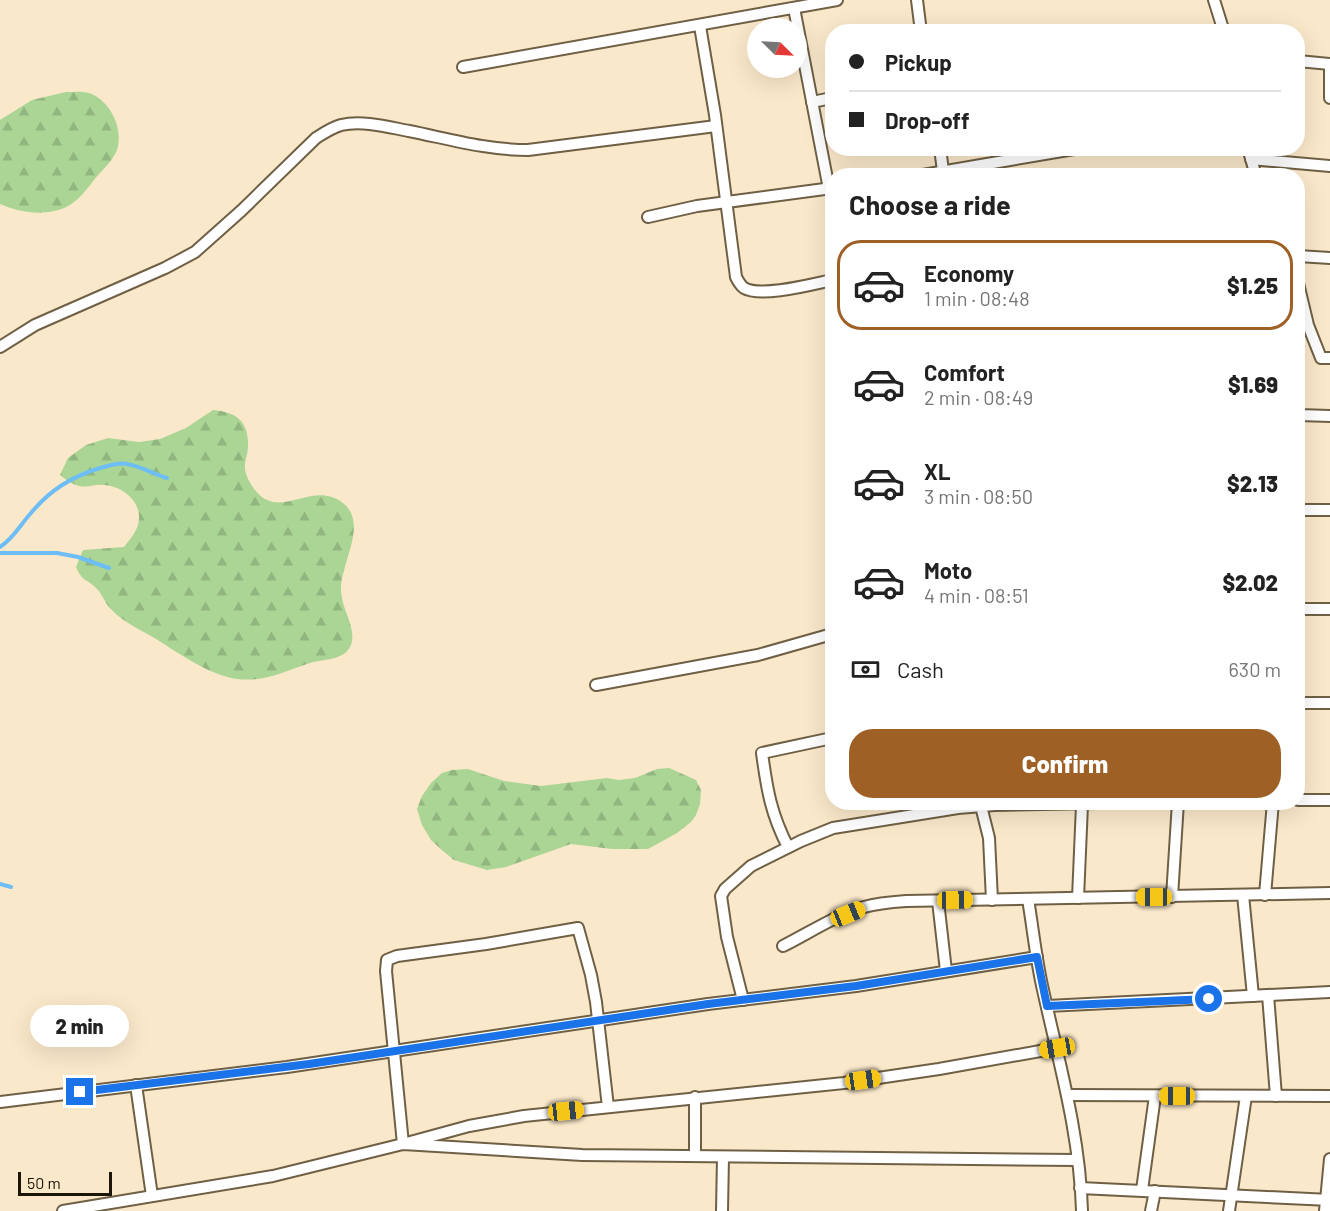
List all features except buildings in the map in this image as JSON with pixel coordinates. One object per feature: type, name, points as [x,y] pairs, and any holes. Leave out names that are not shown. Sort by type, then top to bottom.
[{"type":"street","points":[[463,67],[837,0]]},
{"type":"street","points":[[917,0],[920,24]]},
{"type":"street","points":[[1214,0],[1222,24]]},
{"type":"street","points":[[794,8],[826,168]]},
{"type":"street","points":[[700,26],[736,277],[745,289],[756,291],[825,281]]},
{"type":"street","points":[[1305,62],[1330,66],[1330,98]]},
{"type":"street","points":[[812,102],[825,99]]},
{"type":"street","points":[[0,347],[43,321],[165,268],[195,252],[316,138],[342,125],[385,126],[511,150],[528,150],[716,126]]},
{"type":"street","points":[[961,168],[1032,156]]},
{"type":"street","points":[[1263,156],[1330,166]]},
{"type":"street","points":[[648,217],[675,210],[825,190]]},
{"type":"street","points":[[1305,256],[1330,258]]},
{"type":"street","points":[[1305,320],[1321,358],[1330,358]]},
{"type":"street","points":[[1305,415],[1330,416]]},
{"type":"street","points":[[1305,510],[1330,510]]},
{"type":"street","points":[[1305,609],[1330,609]]},
{"type":"street","points":[[596,685],[758,655],[825,636]]},
{"type":"street","points":[[1305,703],[1330,703]]},
{"type":"street","points":[[788,848],[776,825],[769,804],[762,753],[825,740]]},
{"type":"street","points":[[1305,800],[1330,800]]},
{"type":"street","points":[[743,1000],[727,937],[722,896],[725,889],[751,866],[833,828],[943,810]]},
{"type":"street","points":[[982,810],[989,838],[992,900]]},
{"type":"street","points":[[1078,898],[1082,810]]},
{"type":"street","points":[[1172,897],[1177,810]]},
{"type":"street","points":[[1265,895],[1271,810]]},
{"type":"street","points":[[783,946],[864,907],[906,901],[1330,893]]},
{"type":"street","points":[[1243,895],[1253,996]]},
{"type":"street","points":[[1028,899],[1037,957],[1068,1095],[1082,1211]]},
{"type":"street","points":[[938,901],[946,970]]},
{"type":"street","points":[[403,1144],[386,963],[390,957],[578,928],[591,975],[599,1021],[608,1107]]},
{"type":"street","points":[[0,1102],[287,1067],[743,1000],[856,986],[1037,957]]},
{"type":"street","points":[[1047,1006],[1330,992]]},
{"type":"street","points":[[1268,995],[1276,1096]]},
{"type":"street","points":[[63,1211],[273,1176],[469,1126],[502,1120],[695,1097],[844,1083],[1057,1048]]},
{"type":"street","points":[[136,1085],[152,1196]]},
{"type":"street","points":[[1068,1095],[1330,1096]]},
{"type":"street","points":[[1142,1190],[1155,1096]]},
{"type":"street","points":[[1230,1211],[1246,1096]]},
{"type":"street","points":[[695,1097],[695,1156]]},
{"type":"street","points":[[403,1144],[527,1153],[1077,1160]]},
{"type":"street","points":[[722,1211],[723,1157]]},
{"type":"street","points":[[1080,1188],[1232,1195],[1327,1204],[1330,1159]]},
{"type":"street","points":[[1151,1211],[1155,1191]]},
{"type":"green space","points":[[66,92],[89,93],[97,97],[109,109],[119,133],[115,154],[72,204],[52,212],[34,213],[0,204],[0,120],[32,100]]},
{"type":"green space","points":[[213,410],[229,413],[244,425],[248,438],[245,466],[247,477],[262,497],[274,502],[284,502],[323,495],[333,497],[349,510],[354,526],[341,591],[352,638],[344,654],[262,678],[242,679],[220,675],[190,660],[124,620],[108,606],[97,589],[78,572],[76,567],[83,550],[124,547],[134,534],[139,518],[136,505],[123,491],[104,485],[80,486],[60,475],[68,458],[86,445],[108,438],[139,442],[160,439],[186,428]]},
{"type":"green space","points":[[669,768],[696,780],[701,790],[700,804],[691,822],[677,833],[648,849],[612,849],[571,844],[506,867],[487,870],[454,860],[443,851],[431,840],[422,825],[417,809],[431,783],[442,773],[452,770],[468,769],[504,781],[541,786],[607,778],[619,780],[635,778],[657,769]]},
{"type":"waterway","points":[[0,547],[38,505],[62,485],[80,476],[114,464],[124,464],[137,466],[167,478]]},
{"type":"waterway","points":[[0,553],[57,553],[78,557],[109,568]]},
{"type":"waterway","points":[[0,884],[11,887]]},
{"type":"route","points":[[80,1092],[309,1064],[708,1004],[856,986],[1037,957],[1047,1006],[1209,999]]}]
